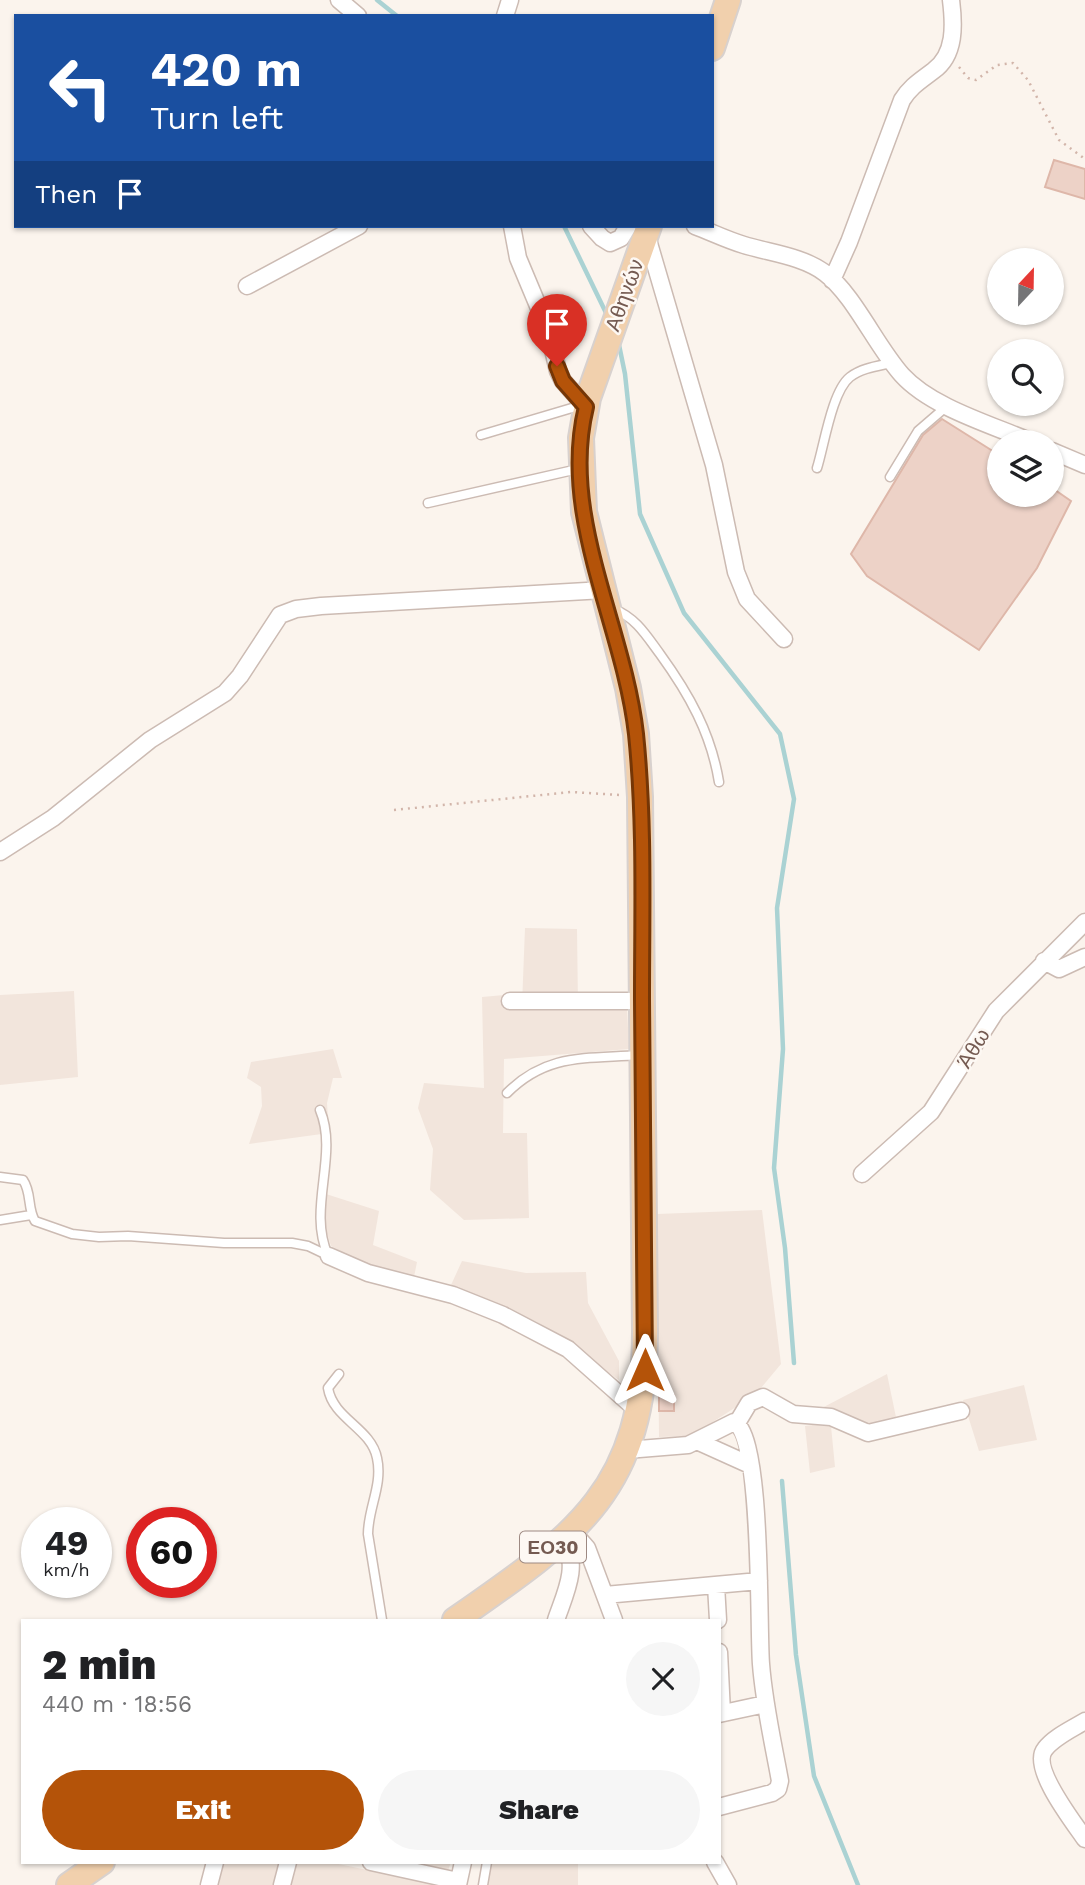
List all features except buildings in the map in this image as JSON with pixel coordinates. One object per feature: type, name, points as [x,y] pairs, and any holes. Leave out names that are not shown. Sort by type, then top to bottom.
[{"type":"main road","points":[[714,40],[724,3]]},
{"type":"main road","name":"Αθηνών","points":[[455,1619],[568,1534],[591,1513],[607,1491],[627,1450],[638,1411],[645,1370],[640,797],[633,714],[584,512],[581,468],[586,403],[632,272],[641,228]]},
{"type":"main road","points":[[69,1885],[99,1864]]},
{"type":"street","points":[[339,0],[356,14]]},
{"type":"street","points":[[832,279],[849,242],[902,100],[910,86],[936,70],[948,54],[954,33],[951,0]]},
{"type":"street","points":[[247,286],[355,228]]},
{"type":"street","points":[[512,228],[518,258],[550,332],[558,371],[586,403]]},
{"type":"street","points":[[593,228],[610,243],[641,228],[714,465],[736,572],[747,599],[784,639]]},
{"type":"street","points":[[701,228],[741,244],[800,261],[832,279],[891,363],[920,392],[1003,430]]},
{"type":"street","points":[[1064,456],[1085,465]]},
{"type":"street","points":[[0,852],[53,818],[150,740],[225,693],[240,676],[270,628],[283,613],[321,606],[606,598]]},
{"type":"street","name":"Άθω","points":[[862,1174],[931,1112],[996,1011],[1085,922]]},
{"type":"street","points":[[1044,961],[1059,969],[1085,957]]},
{"type":"street","points":[[510,1001],[642,1001]]},
{"type":"street","points":[[329,1256],[368,1273],[453,1295],[503,1315],[568,1349],[638,1411]]},
{"type":"street","points":[[737,1423],[749,1403],[763,1397],[793,1414],[831,1417],[868,1433],[961,1412]]},
{"type":"street","points":[[627,1450],[670,1448],[699,1442],[726,1424],[737,1423]]},
{"type":"street","points":[[721,1806],[778,1789],[779,1777],[765,1703],[761,1664],[759,1581],[750,1465],[744,1435],[737,1423]]},
{"type":"street","points":[[699,1442],[750,1465]]},
{"type":"street","points":[[568,1534],[587,1548],[614,1619]]},
{"type":"street","points":[[556,1619],[572,1567],[568,1534]]},
{"type":"street","points":[[605,1595],[759,1581]]},
{"type":"street","points":[[716,1585],[718,1619]]},
{"type":"street","points":[[721,1713],[765,1703]]},
{"type":"street","points":[[1085,1721],[1046,1748],[1041,1763],[1048,1781],[1085,1839]]},
{"type":"street","points":[[209,1885],[214,1864]]},
{"type":"street","points":[[282,1885],[287,1864]]},
{"type":"street","points":[[379,1864],[458,1883],[463,1864]]},
{"type":"street","points":[[716,1864],[728,1885]]},
{"type":"lane","points":[[817,468],[836,401],[844,383],[863,370],[891,363]]},
{"type":"lane","points":[[481,435],[586,403]]},
{"type":"lane","points":[[890,477],[919,431],[947,406]]},
{"type":"lane","points":[[428,503],[581,468]]},
{"type":"lane","points":[[606,598],[641,627],[684,688],[710,744],[719,782]]},
{"type":"lane","points":[[507,1093],[534,1070],[555,1062],[642,1055]]},
{"type":"lane","points":[[320,1110],[324,1119],[326,1142],[321,1226],[329,1256]]},
{"type":"lane","points":[[0,1177],[23,1180],[28,1186],[31,1215],[40,1225],[72,1234],[292,1243],[308,1246],[329,1256]]},
{"type":"lane","points":[[0,1220],[31,1215]]},
{"type":"lane","points":[[339,1374],[328,1388],[330,1398],[370,1440],[377,1455],[377,1491],[368,1522],[368,1534],[382,1619]]},
{"type":"lane","points":[[483,1885],[488,1864]]},
{"type":"path","points":[[948,54],[968,78],[976,80],[997,65],[1013,63],[1028,80],[1059,140],[1085,159]]},
{"type":"path","points":[[394,810],[571,792],[640,797]]},
{"type":"shaded area","points":[[525,928],[577,929],[578,1006],[627,1007],[629,1049],[504,1059],[503,1133],[527,1133],[529,1218],[464,1220],[430,1190],[433,1149],[418,1108],[424,1083],[484,1088],[482,997],[504,995],[505,1005],[522,1005]]},
{"type":"shaded area","points":[[74,991],[78,1077],[0,1085],[0,995]]},
{"type":"shaded area","points":[[333,1049],[342,1078],[333,1078],[327,1103],[329,1133],[249,1144],[262,1106],[261,1087],[247,1078],[251,1062]]},
{"type":"shaded area","points":[[326,1194],[379,1211],[373,1245],[417,1262],[414,1277],[373,1268],[331,1246],[325,1227]]},
{"type":"shaded area","points":[[762,1210],[781,1364],[761,1388],[691,1436],[659,1437],[657,1214]]},
{"type":"shaded area","points":[[462,1261],[526,1273],[586,1272],[588,1303],[619,1361],[619,1380],[537,1322],[451,1285]]},
{"type":"shaded area","points":[[887,1374],[897,1422],[867,1427],[835,1414],[831,1426],[835,1467],[810,1473],[805,1426],[820,1424],[818,1410]]},
{"type":"shaded area","points":[[1024,1385],[1037,1440],[979,1451],[963,1400]]},
{"type":"shaded area","points":[[220,1864],[339,1864],[372,1871],[374,1864],[450,1864],[443,1885],[214,1885]]},
{"type":"shaded area","points":[[491,1864],[578,1864],[578,1885],[487,1885]]},
{"type":"waterway","points":[[377,0],[394,14]]},
{"type":"waterway","points":[[565,228],[608,317]]},
{"type":"waterway","points":[[618,340],[625,374],[640,514],[684,613],[780,734],[794,799],[777,908],[783,1049],[774,1168],[785,1248],[794,1363]]},
{"type":"waterway","points":[[782,1481],[796,1655],[814,1776],[858,1885]]},
{"type":"route","points":[[557,366],[563,381],[586,407],[581,447],[584,512],[628,688],[636,734],[642,829],[645,1370]]}]
